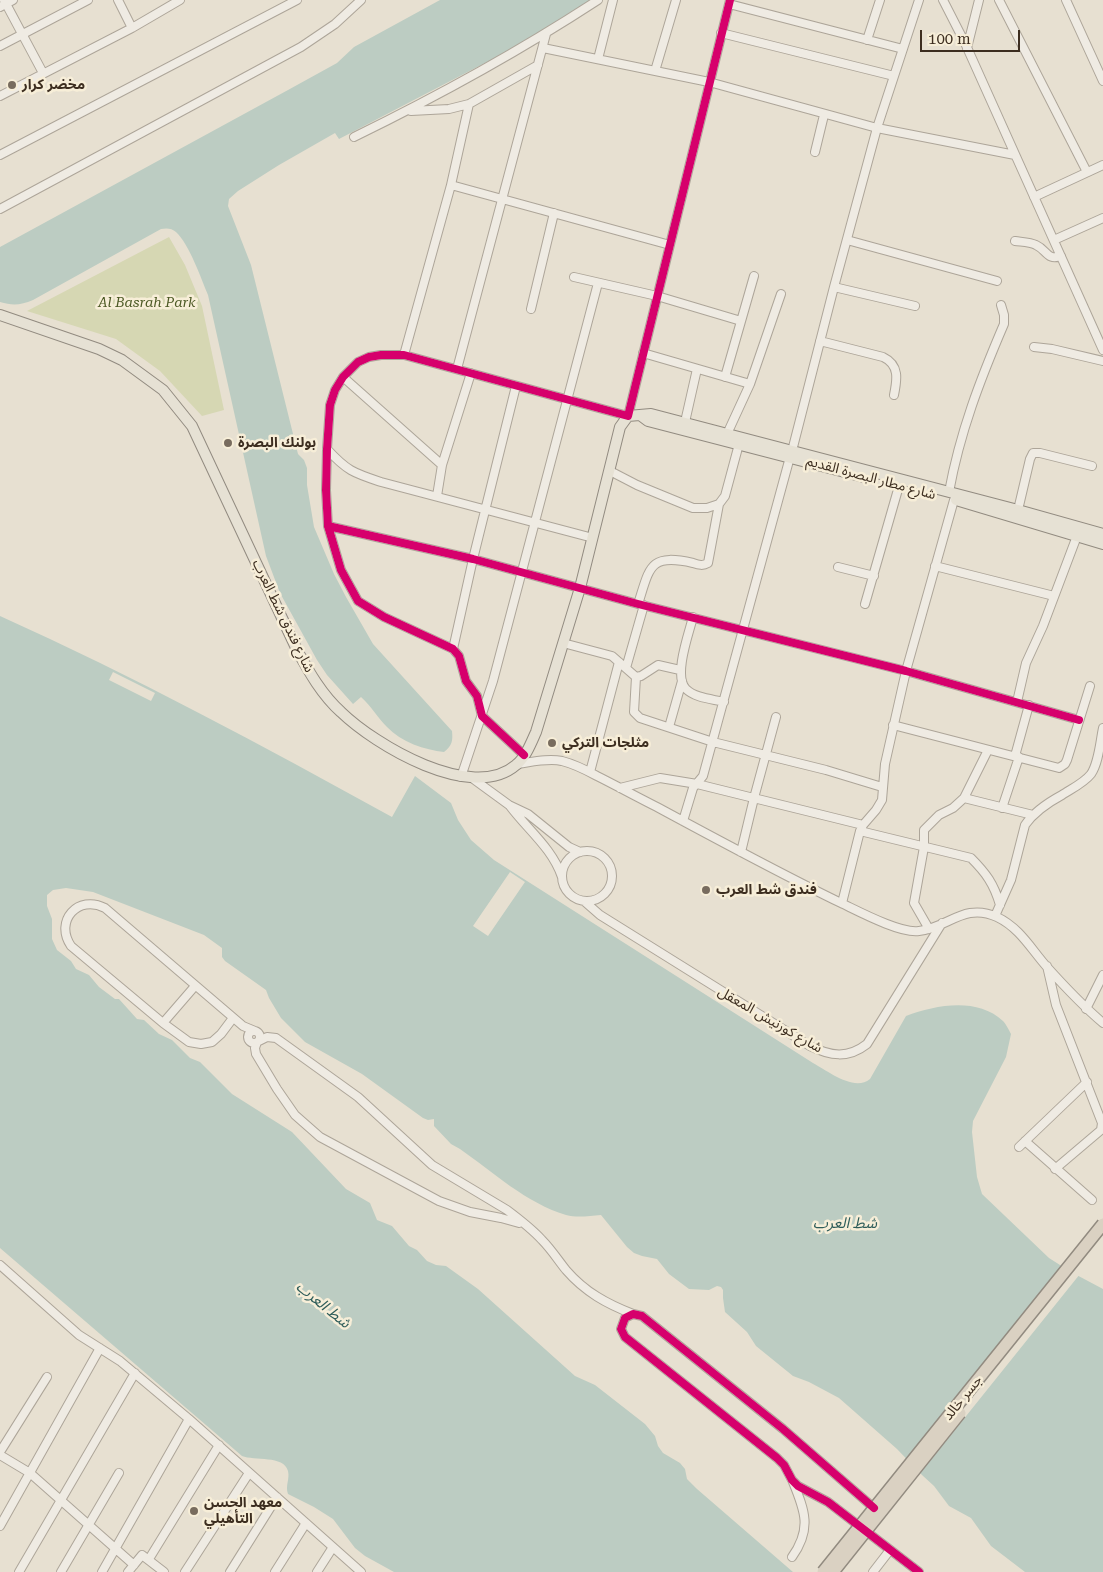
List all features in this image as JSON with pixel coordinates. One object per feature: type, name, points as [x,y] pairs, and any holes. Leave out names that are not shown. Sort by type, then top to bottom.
[{"type":"highway","name":"جسر خالد","points":[[823,1572],[1103,1224]]},
{"type":"highway","name":"جسر خالد","points":[[833,1572],[1103,1236]]},
{"type":"main road","name":"شارع فندق شط العرب","points":[[0,315],[122,360],[163,390],[192,426],[297,650],[313,678],[329,700],[352,723],[377,740],[444,773],[467,778],[496,774],[517,764],[536,732],[580,588],[620,427],[628,416]]},
{"type":"main road","name":"شارع مطار البصرة القديم","points":[[640,414],[648,421],[739,444],[791,454],[951,496],[1103,544]]},
{"type":"main road","name":"شارع مطار البصرة القديم","points":[[628,416],[650,414],[685,422],[899,486],[1018,510],[1103,534]]},
{"type":"street","points":[[0,46],[88,0]]},
{"type":"street","points":[[118,0],[132,28]]},
{"type":"street","points":[[0,96],[132,28],[180,0]]},
{"type":"street","points":[[0,155],[297,0]]},
{"type":"street","points":[[0,209],[301,47],[335,24],[361,0]]},
{"type":"street","points":[[354,137],[406,112],[546,34],[598,0]]},
{"type":"street","points":[[598,59],[613,0]]},
{"type":"street","points":[[655,71],[676,0]]},
{"type":"street","points":[[868,40],[878,0]]},
{"type":"street","points":[[683,821],[693,788],[704,776],[877,128],[919,0]]},
{"type":"street","points":[[943,0],[967,48],[1103,350]]},
{"type":"street","points":[[967,48],[979,0]]},
{"type":"street","points":[[999,0],[1087,172]]},
{"type":"street","points":[[1066,0],[1103,81]]},
{"type":"street","points":[[524,755],[482,716],[477,696],[466,681],[459,656],[453,649],[384,617],[358,601],[341,570],[328,526],[326,490],[330,405],[335,390],[343,377],[358,362],[369,357],[381,355],[404,355],[628,416],[729,2],[903,49]]},
{"type":"street","points":[[6,3],[43,73]]},
{"type":"street","points":[[457,369],[546,34]]},
{"type":"street","points":[[721,34],[894,76]]},
{"type":"street","points":[[543,48],[709,82],[877,128],[1015,155]]},
{"type":"street","points":[[406,112],[449,109],[470,104],[538,66]]},
{"type":"street","points":[[404,355],[451,185],[470,104]]},
{"type":"street","points":[[816,152],[824,114]]},
{"type":"street","points":[[1034,197],[1103,165]]},
{"type":"street","points":[[451,185],[670,245]]},
{"type":"street","points":[[531,309],[554,213]]},
{"type":"street","points":[[1054,240],[1103,218]]},
{"type":"street","points":[[847,240],[997,281]]},
{"type":"street","points":[[1015,241],[1038,246],[1054,258],[1061,256]]},
{"type":"street","points":[[725,377],[754,276]]},
{"type":"street","points":[[574,277],[658,296],[741,321]]},
{"type":"street","points":[[509,805],[550,853],[558,866],[567,891],[577,900],[584,901],[603,896],[611,884],[612,871],[605,859],[594,852],[580,852],[569,847],[528,814],[509,805],[467,778],[598,283]]},
{"type":"street","points":[[834,287],[915,306]]},
{"type":"street","points":[[727,434],[750,384],[782,294]]},
{"type":"street","points":[[842,903],[862,828],[882,800],[882,787],[894,725],[906,671],[935,566],[951,496],[962,432],[982,374],[1004,324],[1001,305]]},
{"type":"street","points":[[820,341],[884,357],[890,361],[896,371],[894,395]]},
{"type":"street","points":[[1034,347],[1052,349],[1103,361]]},
{"type":"street","points":[[644,353],[750,384]]},
{"type":"street","points":[[685,422],[697,369]]},
{"type":"street","points":[[437,496],[442,465],[471,373]]},
{"type":"street","points":[[343,377],[442,465]]},
{"type":"street","points":[[453,649],[473,559],[516,386]]},
{"type":"street","points":[[610,471],[637,485],[693,508],[707,508],[719,504],[726,496],[739,444]]},
{"type":"street","points":[[327,449],[342,465],[352,472],[382,482],[593,538]]},
{"type":"street","points":[[1018,510],[1033,453],[1040,453],[1092,466]]},
{"type":"street","points":[[865,604],[899,486]]},
{"type":"street","points":[[590,772],[641,604],[650,568],[660,561],[671,559],[702,565],[708,563],[719,504]]},
{"type":"street","points":[[328,526],[473,559],[743,631],[906,671],[1079,720]]},
{"type":"street","points":[[1017,702],[1026,663],[1040,634],[1077,536]]},
{"type":"street","points":[[935,566],[1054,596]]},
{"type":"street","points":[[838,567],[874,576]]},
{"type":"street","points":[[693,617],[680,670],[682,681],[685,688],[694,694],[724,702]]},
{"type":"street","points":[[563,643],[612,656],[636,677]]},
{"type":"street","points":[[636,677],[641,676],[658,665],[680,670]]},
{"type":"street","points":[[636,677],[634,712],[640,718],[713,742],[766,754],[882,787]]},
{"type":"street","points":[[669,727],[682,681]]},
{"type":"street","points":[[894,725],[1055,767],[1063,766],[1067,760],[1090,686]]},
{"type":"street","points":[[1002,808],[1017,757],[1029,705]]},
{"type":"street","points":[[741,852],[776,718]]},
{"type":"street","points":[[995,916],[1011,880],[1025,825],[1033,815],[1084,781],[1091,773],[1103,728]]},
{"type":"street","points":[[929,929],[914,903],[924,847],[924,830],[939,815],[953,808],[964,798],[988,750]]},
{"type":"street","points":[[517,764],[543,760],[561,760],[590,772],[842,903],[906,931],[918,932],[929,929],[968,912],[986,913],[995,916],[1020,933],[1086,1009],[1103,1023]]},
{"type":"street","points":[[620,788],[660,778],[697,784],[754,798],[924,847],[971,858],[984,871],[995,887],[1000,904]]},
{"type":"street","points":[[964,798],[1033,815]]},
{"type":"street","points":[[562,878],[565,865],[574,855],[580,852]]},
{"type":"street","name":"شارع كورنيش المعقل","points":[[584,901],[600,915],[802,1041],[824,1053],[839,1056],[854,1052],[867,1044],[942,924]]},
{"type":"street","points":[[233,1018],[217,1038],[206,1044],[189,1042],[163,1023],[71,946],[65,930],[70,914],[83,905],[94,904],[105,908],[243,1026],[254,1041]]},
{"type":"street","points":[[1047,966],[1056,1004],[1102,1123],[1099,1132],[1055,1169]]},
{"type":"street","points":[[1086,1009],[1103,974]]},
{"type":"street","points":[[163,1023],[196,986]]},
{"type":"street","points":[[243,1026],[271,1037],[285,1045],[358,1097],[432,1165],[507,1210],[543,1241],[574,1279],[588,1292],[606,1303],[642,1316],[783,1429],[874,1508]]},
{"type":"street","points":[[256,1031],[249,1033],[254,1041],[256,1054],[272,1082],[295,1115],[320,1136],[439,1201],[470,1212],[508,1219],[526,1226]]},
{"type":"street","points":[[254,1041],[271,1037]]},
{"type":"street","points":[[1087,1082],[1022,1144],[1092,1200]]},
{"type":"street","points":[[0,1265],[79,1335],[120,1361],[135,1373],[361,1572]]},
{"type":"street","points":[[633,1314],[625,1318],[622,1323],[621,1329],[625,1337],[784,1465],[803,1506],[805,1522],[802,1538],[792,1557]]},
{"type":"street","points":[[1,1522],[100,1348]]},
{"type":"street","points":[[19,1572],[135,1373]]},
{"type":"street","points":[[47,1377],[0,1454],[30,1473],[134,1565]]},
{"type":"street","points":[[102,1572],[189,1419]]},
{"type":"street","points":[[149,1559],[219,1446]]},
{"type":"street","points":[[61,1572],[119,1473]]},
{"type":"street","points":[[185,1572],[249,1473]]},
{"type":"street","points":[[792,1480],[802,1488],[828,1502],[919,1572]]},
{"type":"street","points":[[230,1572],[277,1497]]},
{"type":"street","points":[[275,1572],[306,1523]]},
{"type":"street","points":[[317,1572],[333,1547]]},
{"type":"street","points":[[873,1572],[890,1550]]},
{"type":"street","points":[[128,1572],[144,1555],[164,1572]]},
{"type":"green space","name":"Al Basrah Park","points":[[169,237],[185,265],[202,306],[224,410],[202,416],[160,371],[116,339],[27,311]]},
{"type":"water","points":[[440,0],[591,0],[556,26],[339,139],[335,133],[238,191],[229,199],[228,206],[251,265],[298,454],[304,460],[307,468],[307,485],[314,527],[334,574],[373,644],[452,731],[451,743],[444,752],[421,747],[399,737],[380,720],[361,697],[353,704],[327,675],[317,660],[280,593],[266,556],[208,295],[181,237],[173,230],[161,229],[33,300],[17,304],[0,302],[0,247],[337,63],[354,47]]},
{"type":"water","name":"شط العرب","points":[[0,616],[149,687],[392,817],[415,776],[451,803],[458,820],[471,840],[494,860],[841,1079],[856,1083],[870,1079],[906,1016],[943,1006],[956,1005],[969,1006],[993,1013],[1003,1021],[1011,1034],[1006,1057],[973,1121],[972,1132],[977,1177],[982,1194],[1049,1258],[1103,1289],[1103,1572],[1025,1572],[991,1546],[971,1518],[949,1506],[934,1486],[897,1449],[839,1398],[793,1376],[756,1346],[747,1332],[725,1312],[723,1290],[721,1287],[717,1286],[709,1290],[689,1289],[669,1274],[657,1259],[634,1253],[601,1215],[579,1217],[566,1215],[551,1210],[524,1195],[451,1144],[434,1126],[434,1119],[428,1120],[423,1118],[362,1074],[305,1042],[281,1018],[266,990],[225,961],[222,957],[222,948],[204,935],[93,892],[66,888],[53,890],[47,895],[47,906],[52,919],[52,939],[57,950],[71,961],[76,969],[89,975],[99,987],[115,999],[119,999],[137,1019],[144,1020],[159,1034],[172,1040],[190,1058],[200,1062],[232,1094],[292,1132],[346,1189],[370,1203],[377,1220],[392,1226],[409,1246],[417,1250],[427,1261],[436,1265],[446,1266],[478,1289],[575,1376],[595,1385],[645,1424],[655,1436],[658,1446],[663,1453],[680,1463],[685,1469],[687,1479],[697,1489],[793,1572],[394,1572],[365,1556],[355,1548],[333,1519],[288,1494],[288,1471],[285,1466],[268,1459],[242,1456],[0,1248]]},
{"type":"pier","points":[[113,672],[155,693],[151,701],[109,680]]},
{"type":"pier","points":[[510,872],[525,882],[488,936],[473,926]]},
{"type":"pier","points":[[1063,1264],[1080,1274],[918,1476],[905,1461]]},
{"type":"cycle path","points":[[524,755],[482,716],[477,696],[466,681],[459,656],[453,649],[384,617],[358,601],[341,570],[328,526],[326,490],[330,405],[335,390],[343,377],[358,362],[369,357],[381,355],[404,355],[628,416],[730,0]]},
{"type":"cycle path","points":[[328,526],[473,559],[638,604],[906,671],[1079,720]]},
{"type":"cycle path","points":[[874,1508],[783,1429],[642,1316],[633,1314],[625,1318],[621,1329],[625,1337],[777,1458],[798,1486],[828,1502],[919,1572]]},
{"type":"place","name":"مخضر كرار","points":[[12,85]]},
{"type":"place","name":"بولنك البصرة","points":[[228,443]]},
{"type":"place","name":"مثلجات التركي","points":[[552,743]]},
{"type":"place","name":"فندق شط العرب","points":[[706,890]]},
{"type":"place","name":"معهد الحسن التأهيلي","points":[[194,1511]]}]
